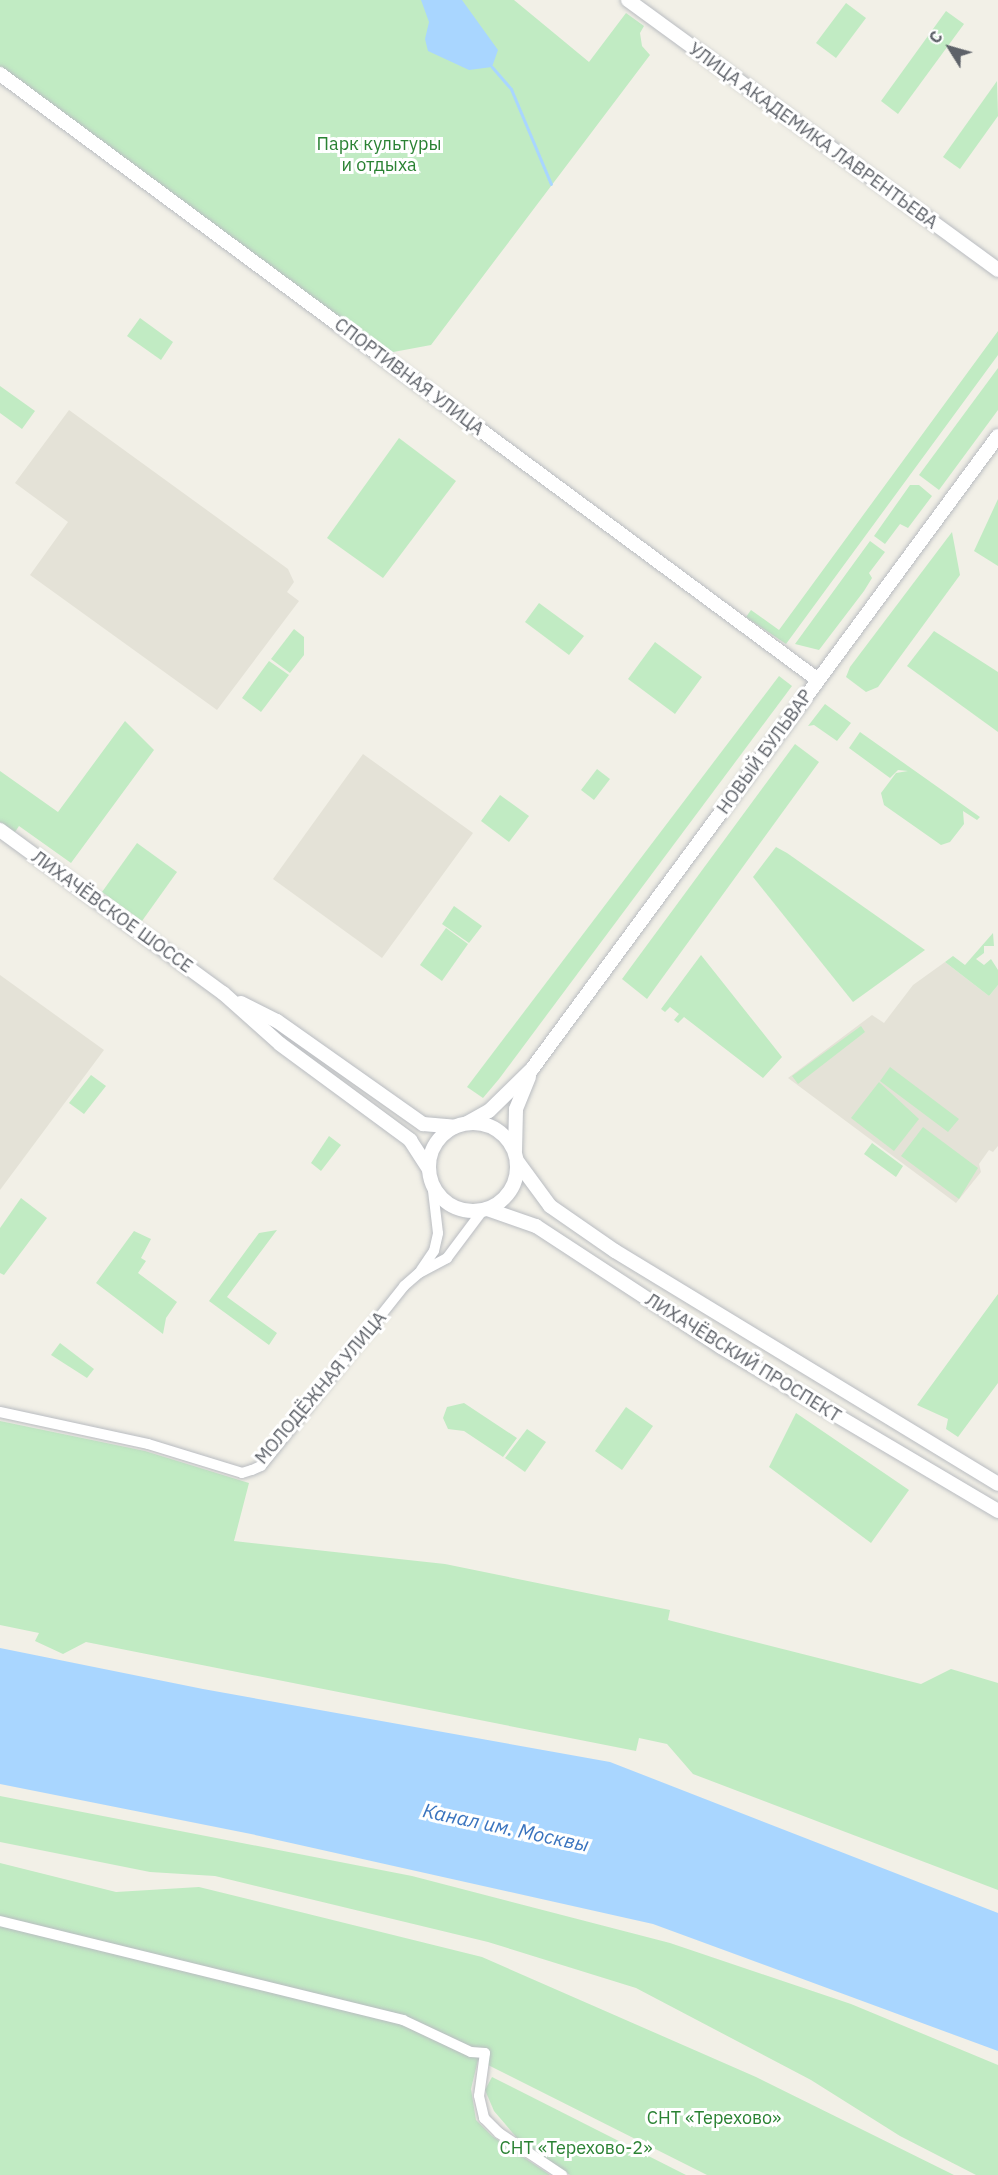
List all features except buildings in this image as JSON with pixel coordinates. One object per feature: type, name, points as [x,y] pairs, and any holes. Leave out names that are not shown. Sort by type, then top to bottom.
[{"type":"main road","name":"УЛИЦА АКАДЕМИКА ЛАВРЕНТЬЕВА","points":[[628,0],[998,270]]},
{"type":"main road","name":"СПОРТИВНАЯ УЛИЦА","points":[[0,74],[818,680]]},
{"type":"main road","name":"НОВЫЙ БУЛЬВАР","points":[[461,1125],[489,1111],[532,1069],[998,436]]},
{"type":"main road","name":"ЛИХАЧЁВСКОЕ ШОССЕ","points":[[0,830],[223,993],[280,1044],[410,1140],[430,1176]]},
{"type":"main road","name":"ЛИХАЧЁВСКОЕ ШОССЕ","points":[[223,993],[277,1021],[423,1124],[461,1125]]},
{"type":"main road","name":"НОВЫЙ БУЛЬВАР","points":[[516,1158],[516,1109],[532,1069]]},
{"type":"main road","name":"ЛИХАЧЁВСКИЙ ПРОСПЕКТ","points":[[461,1125],[498,1130],[550,1206],[615,1251],[998,1485]]},
{"type":"main road","points":[[430,1176],[435,1145],[461,1125]]},
{"type":"main road","points":[[485,1209],[510,1191],[516,1158]]},
{"type":"main road","name":"ЛИХАЧЁВСКИЙ ПРОСПЕКТ","points":[[430,1176],[441,1198],[456,1208],[485,1209],[536,1226],[721,1347],[998,1511]]},
{"type":"street","name":"МОЛОДЁЖНАЯ УЛИЦА","points":[[0,1412],[148,1444],[242,1473],[261,1466],[419,1273],[434,1251],[438,1233],[430,1176]]},
{"type":"street","name":"МОЛОДЁЖНАЯ УЛИЦА","points":[[419,1273],[447,1258],[485,1209]]},
{"type":"street","points":[[0,1921],[403,2020],[471,2052],[484,2053],[478,2096],[484,2118],[499,2133],[562,2175]]},
{"type":"shaded area","points":[[69,410],[288,569],[294,582],[287,592],[299,601],[217,710],[30,575],[68,522],[15,483]]},
{"type":"shaded area","points":[[363,754],[473,833],[382,958],[273,879]]},
{"type":"shaded area","points":[[945,962],[989,996],[998,985],[998,1146],[993,1152],[989,1150],[979,1164],[981,1172],[956,1203],[788,1078],[872,1015],[884,1023],[913,985]]},
{"type":"shaded area","points":[[0,975],[104,1050],[0,1190]]},
{"type":"green space","name":"Парк культуры и отдыха","points":[[0,0],[514,0],[589,62],[626,13],[644,26],[640,33],[642,46],[650,55],[431,345],[388,353],[0,67]]},
{"type":"green space","points":[[846,3],[866,18],[836,58],[816,43]]},
{"type":"green space","points":[[946,11],[964,24],[898,114],[881,101]]},
{"type":"green space","points":[[997,81],[998,116],[960,169],[943,157]]},
{"type":"green space","points":[[140,318],[173,342],[161,360],[127,336]]},
{"type":"green space","points":[[998,331],[998,355],[786,644],[746,617],[751,610],[779,630]]},
{"type":"green space","points":[[998,368],[998,410],[939,490],[919,475]]},
{"type":"green space","points":[[0,386],[35,411],[22,429],[0,413]]},
{"type":"green space","points":[[399,438],[456,481],[383,578],[327,538]]},
{"type":"green space","points":[[910,485],[919,485],[932,496],[908,528],[900,524],[885,544],[874,536]]},
{"type":"green space","points":[[998,499],[998,566],[974,551]]},
{"type":"green space","points":[[952,532],[960,575],[878,687],[866,692],[846,677],[850,667]]},
{"type":"green space","points":[[870,541],[885,552],[869,573],[872,578],[864,591],[819,650],[795,644]]},
{"type":"green space","points":[[539,603],[584,636],[569,655],[525,622]]},
{"type":"green space","points":[[294,629],[304,637],[304,655],[290,673],[271,659]]},
{"type":"green space","points":[[934,631],[998,672],[998,732],[907,666]]},
{"type":"green space","points":[[655,642],[702,677],[675,714],[628,679]]},
{"type":"green space","points":[[269,661],[289,675],[261,712],[242,698]]},
{"type":"green space","points":[[779,676],[792,686],[499,1079],[483,1098],[467,1087]]},
{"type":"green space","points":[[825,704],[851,723],[837,741],[814,725],[808,726]]},
{"type":"green space","points":[[125,721],[154,750],[71,863],[19,826],[15,832],[0,822],[0,771],[58,812]]},
{"type":"green space","points":[[860,732],[980,817],[977,820],[963,811],[964,824],[950,842],[941,845],[884,805],[881,793],[896,773],[908,771],[898,770],[890,778],[849,748]]},
{"type":"green space","points":[[795,744],[819,762],[647,999],[622,979]]},
{"type":"green space","points":[[597,769],[610,779],[594,800],[581,790]]},
{"type":"green space","points":[[500,795],[529,816],[509,842],[481,821]]},
{"type":"green space","points":[[137,843],[177,872],[142,921],[102,892]]},
{"type":"green space","points":[[776,847],[925,950],[853,1002],[753,877]]},
{"type":"green space","points":[[454,906],[482,926],[469,943],[442,924]]},
{"type":"green space","points":[[446,928],[468,944],[442,981],[420,965]]},
{"type":"green space","points":[[993,933],[994,946],[984,946],[984,953],[976,959],[984,965],[991,959],[998,970],[998,985],[989,996],[945,962],[953,956],[965,965]]},
{"type":"green space","points":[[701,955],[782,1057],[763,1078],[684,1017],[678,1023],[674,1020],[679,1014],[670,1007],[665,1012],[661,1009]]},
{"type":"green space","points":[[861,1026],[865,1032],[798,1084],[792,1076]]},
{"type":"green space","points":[[890,1067],[959,1119],[948,1132],[880,1081]]},
{"type":"green space","points":[[91,1075],[106,1086],[84,1114],[69,1103]]},
{"type":"green space","points":[[879,1082],[919,1119],[894,1151],[851,1118]]},
{"type":"green space","points":[[923,1127],[978,1168],[959,1199],[901,1156]]},
{"type":"green space","points":[[329,1136],[341,1145],[321,1171],[311,1163]]},
{"type":"green space","points":[[872,1143],[903,1166],[896,1177],[864,1154]]},
{"type":"green space","points":[[21,1198],[47,1218],[4,1275],[0,1273],[0,1228]]},
{"type":"green space","points":[[277,1230],[227,1297],[277,1333],[269,1345],[209,1301],[259,1233]]},
{"type":"green space","points":[[134,1231],[151,1239],[141,1258],[146,1261],[138,1273],[177,1302],[166,1318],[163,1334],[96,1283]]},
{"type":"green space","points":[[998,1294],[998,1383],[958,1437],[946,1429],[948,1419],[917,1405]]},
{"type":"green space","points":[[60,1343],[94,1369],[87,1378],[51,1355]]},
{"type":"green space","points":[[464,1403],[517,1438],[503,1457],[464,1431],[448,1429],[443,1418],[447,1407]]},
{"type":"green space","points":[[626,1407],[653,1426],[622,1470],[595,1451]]},
{"type":"green space","points":[[796,1413],[909,1490],[871,1543],[769,1467]]},
{"type":"green space","points":[[0,1421],[145,1451],[249,1483],[234,1541],[445,1564],[670,1610],[668,1620],[921,1684],[951,1669],[998,1683],[998,1890],[693,1774],[667,1744],[639,1738],[636,1751],[86,1642],[63,1654],[35,1641],[39,1633],[0,1625]]},
{"type":"green space","points":[[527,1429],[546,1442],[525,1472],[505,1458]]},
{"type":"green space","points":[[0,1796],[412,1876],[670,1943],[851,2004],[998,2065],[998,2175],[976,2175],[900,2136],[811,2080],[636,1988],[488,1942],[215,1876],[150,1872],[0,1842]]},
{"type":"green space","name":"СНТ «Терехово»","points":[[0,1863],[116,1892],[199,1887],[482,1957],[756,2077],[954,2175],[707,2175],[478,2060],[471,2089],[476,2120],[492,2136],[550,2175],[0,2175]]},
{"type":"green space","name":"СНТ «Терехово-2»","points":[[492,2077],[686,2175],[570,2175],[517,2138],[494,2111],[485,2090]]},
{"type":"water","points":[[421,0],[462,0],[498,50],[492,67],[469,70],[428,51],[425,39],[429,22]]},
{"type":"water","name":"Канал им. Москвы","points":[[0,1648],[203,1689],[610,1762],[998,1913],[998,2051],[653,1924],[251,1834],[0,1784]]},
{"type":"waterway","points":[[492,67],[511,89],[551,184]]}]
